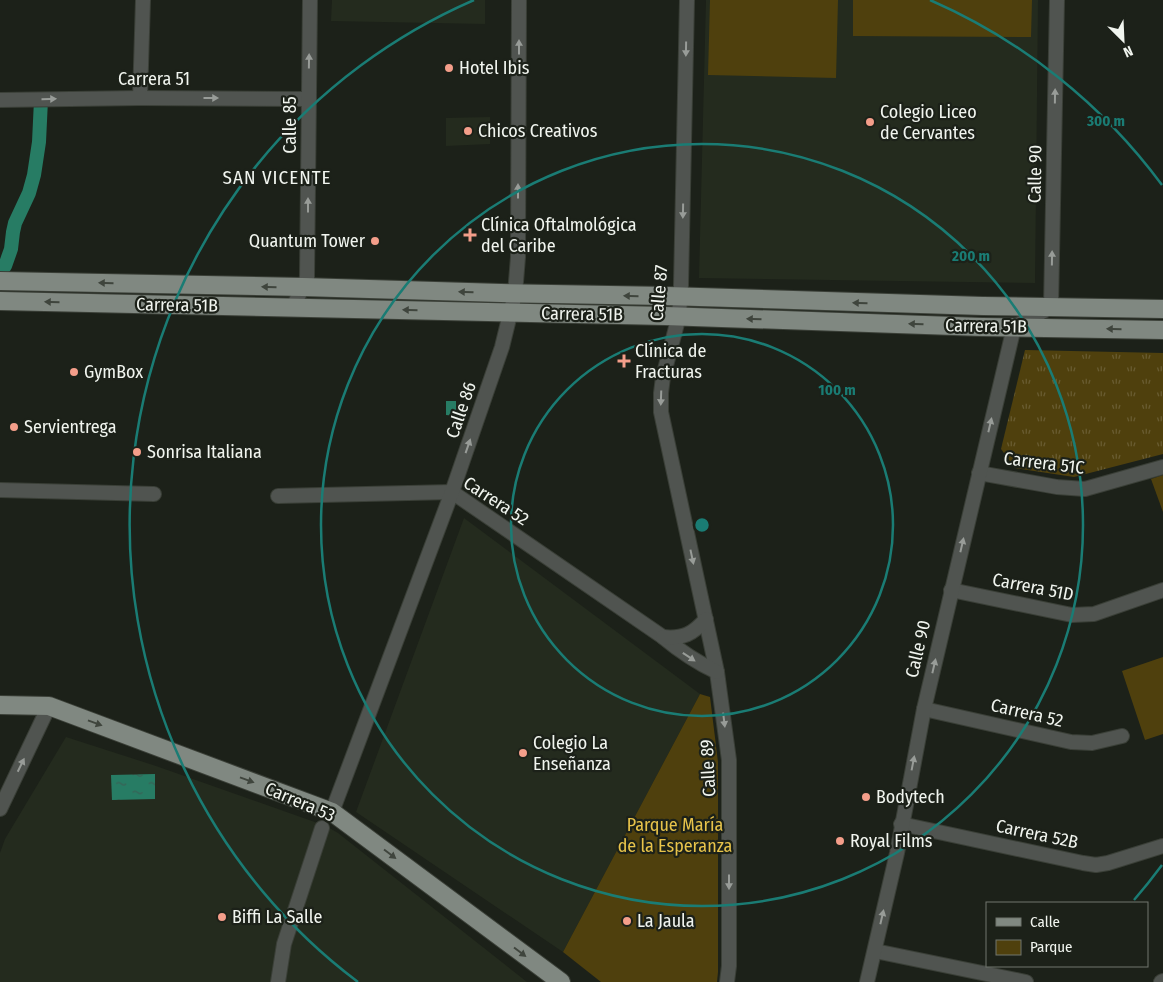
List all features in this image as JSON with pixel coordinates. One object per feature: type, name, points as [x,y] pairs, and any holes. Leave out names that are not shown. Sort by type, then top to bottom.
[{"type":"main road","name":"Carrera 51B","points":[[0,281],[1163,309]]},
{"type":"main road","name":"Carrera 51B","points":[[0,301],[679,316],[1163,330]]},
{"type":"main road","name":"Carrera 53","points":[[0,705],[49,706],[332,812],[561,982]]},
{"type":"street","points":[[140,98],[143,0]]},
{"type":"street","name":"Calle 85","points":[[293,307],[307,278],[310,0]]},
{"type":"street","name":"Calle 86","points":[[332,812],[452,492],[502,347],[511,312],[515,294],[518,257],[519,0]]},
{"type":"street","name":"Calle 87","points":[[687,0],[679,316],[663,377],[661,412],[717,672]]},
{"type":"street","name":"Calle 90","points":[[1051,307],[1057,0]]},
{"type":"street","name":"Carrera 51","points":[[0,100],[140,98],[309,99]]},
{"type":"street","points":[[998,306],[1014,327],[1051,307]]},
{"type":"street","name":"Calle 90","points":[[867,982],[897,853],[924,709],[1014,327]]},
{"type":"street","name":"Carrera 51C","points":[[979,473],[1085,489],[1163,467]]},
{"type":"street","points":[[3,490],[154,494]]},
{"type":"street","name":"Carrera 52","points":[[278,496],[452,492],[698,663],[717,672]]},
{"type":"street","name":"Carrera 51D","points":[[951,590],[1072,615],[1094,614],[1163,590]]},
{"type":"street","points":[[663,637],[682,637],[698,628],[706,619]]},
{"type":"street","name":"Calle 89","points":[[717,672],[729,760],[729,966],[727,982]]},
{"type":"street","points":[[0,809],[49,706]]},
{"type":"street","name":"Carrera 52","points":[[924,709],[1072,742],[1092,743],[1122,736]]},
{"type":"street","name":"Carrera 52B","points":[[901,824],[1096,865],[1163,846]]},
{"type":"street","points":[[278,982],[284,944],[322,828]]},
{"type":"street","points":[[875,951],[1026,982]]},
{"type":"shaded area","points":[[332,0],[485,0],[485,24],[331,21]]},
{"type":"shaded area","name":"Colegio Liceo de Cervantes","points":[[706,0],[1038,0],[1035,283],[699,278]]},
{"type":"shaded area","name":"Chicos Creativos","points":[[490,117],[490,144],[446,146],[446,118]]},
{"type":"shaded area","name":"Colegio La Enseñanza","points":[[464,518],[700,694],[563,952],[356,812]]},
{"type":"shaded area","name":"Biffi La Salle","points":[[66,737],[156,766],[326,826],[338,833],[527,982],[0,982],[0,853],[5,839]]},
{"type":"green space","points":[[710,0],[838,0],[836,78],[708,75]]},
{"type":"green space","points":[[853,0],[1032,0],[1031,37],[853,36]]},
{"type":"green space","points":[[1025,350],[1163,353],[1163,454],[1074,477],[1015,468],[1001,449]]},
{"type":"green space","points":[[1163,475],[1163,512],[1151,479]]},
{"type":"green space","points":[[1163,657],[1163,734],[1145,740],[1122,671]]},
{"type":"green space","name":"Parque María de la Esperanza","points":[[700,694],[710,697],[718,762],[717,982],[601,982],[563,952]]},
{"type":"water","points":[[446,401],[456,401],[456,416],[446,415]]},
{"type":"water","points":[[155,774],[155,799],[112,800],[111,775]]},
{"type":"waterway","points":[[5,266],[11,249],[15,223],[29,193],[34,175],[39,142],[41,100]]},
{"type":"place","name":"Hotel Ibis","points":[[449,68]]},
{"type":"place","name":"Colegio Liceo de Cervantes","points":[[870,122]]},
{"type":"place","name":"Chicos Creativos","points":[[468,131]]},
{"type":"place","name":"Clínica Oftalmológica del Caribe","points":[[470,235]]},
{"type":"place","name":"Quantum Tower","points":[[375,241]]},
{"type":"place","name":"Clínica de Fracturas","points":[[624,361]]},
{"type":"place","name":"GymBox","points":[[74,372]]},
{"type":"place","name":"Servientrega","points":[[14,427]]},
{"type":"place","name":"Sonrisa Italiana","points":[[137,452]]},
{"type":"place","name":"Colegio La Enseñanza","points":[[523,753]]},
{"type":"place","name":"Bodytech","points":[[866,797]]},
{"type":"place","name":"Royal Films","points":[[840,841]]},
{"type":"place","name":"Biffi La Salle","points":[[222,917]]},
{"type":"place","name":"La Jaula","points":[[627,921]]},
{"type":"district","name":"SAN VICENTE","points":[[277,177]]}]
